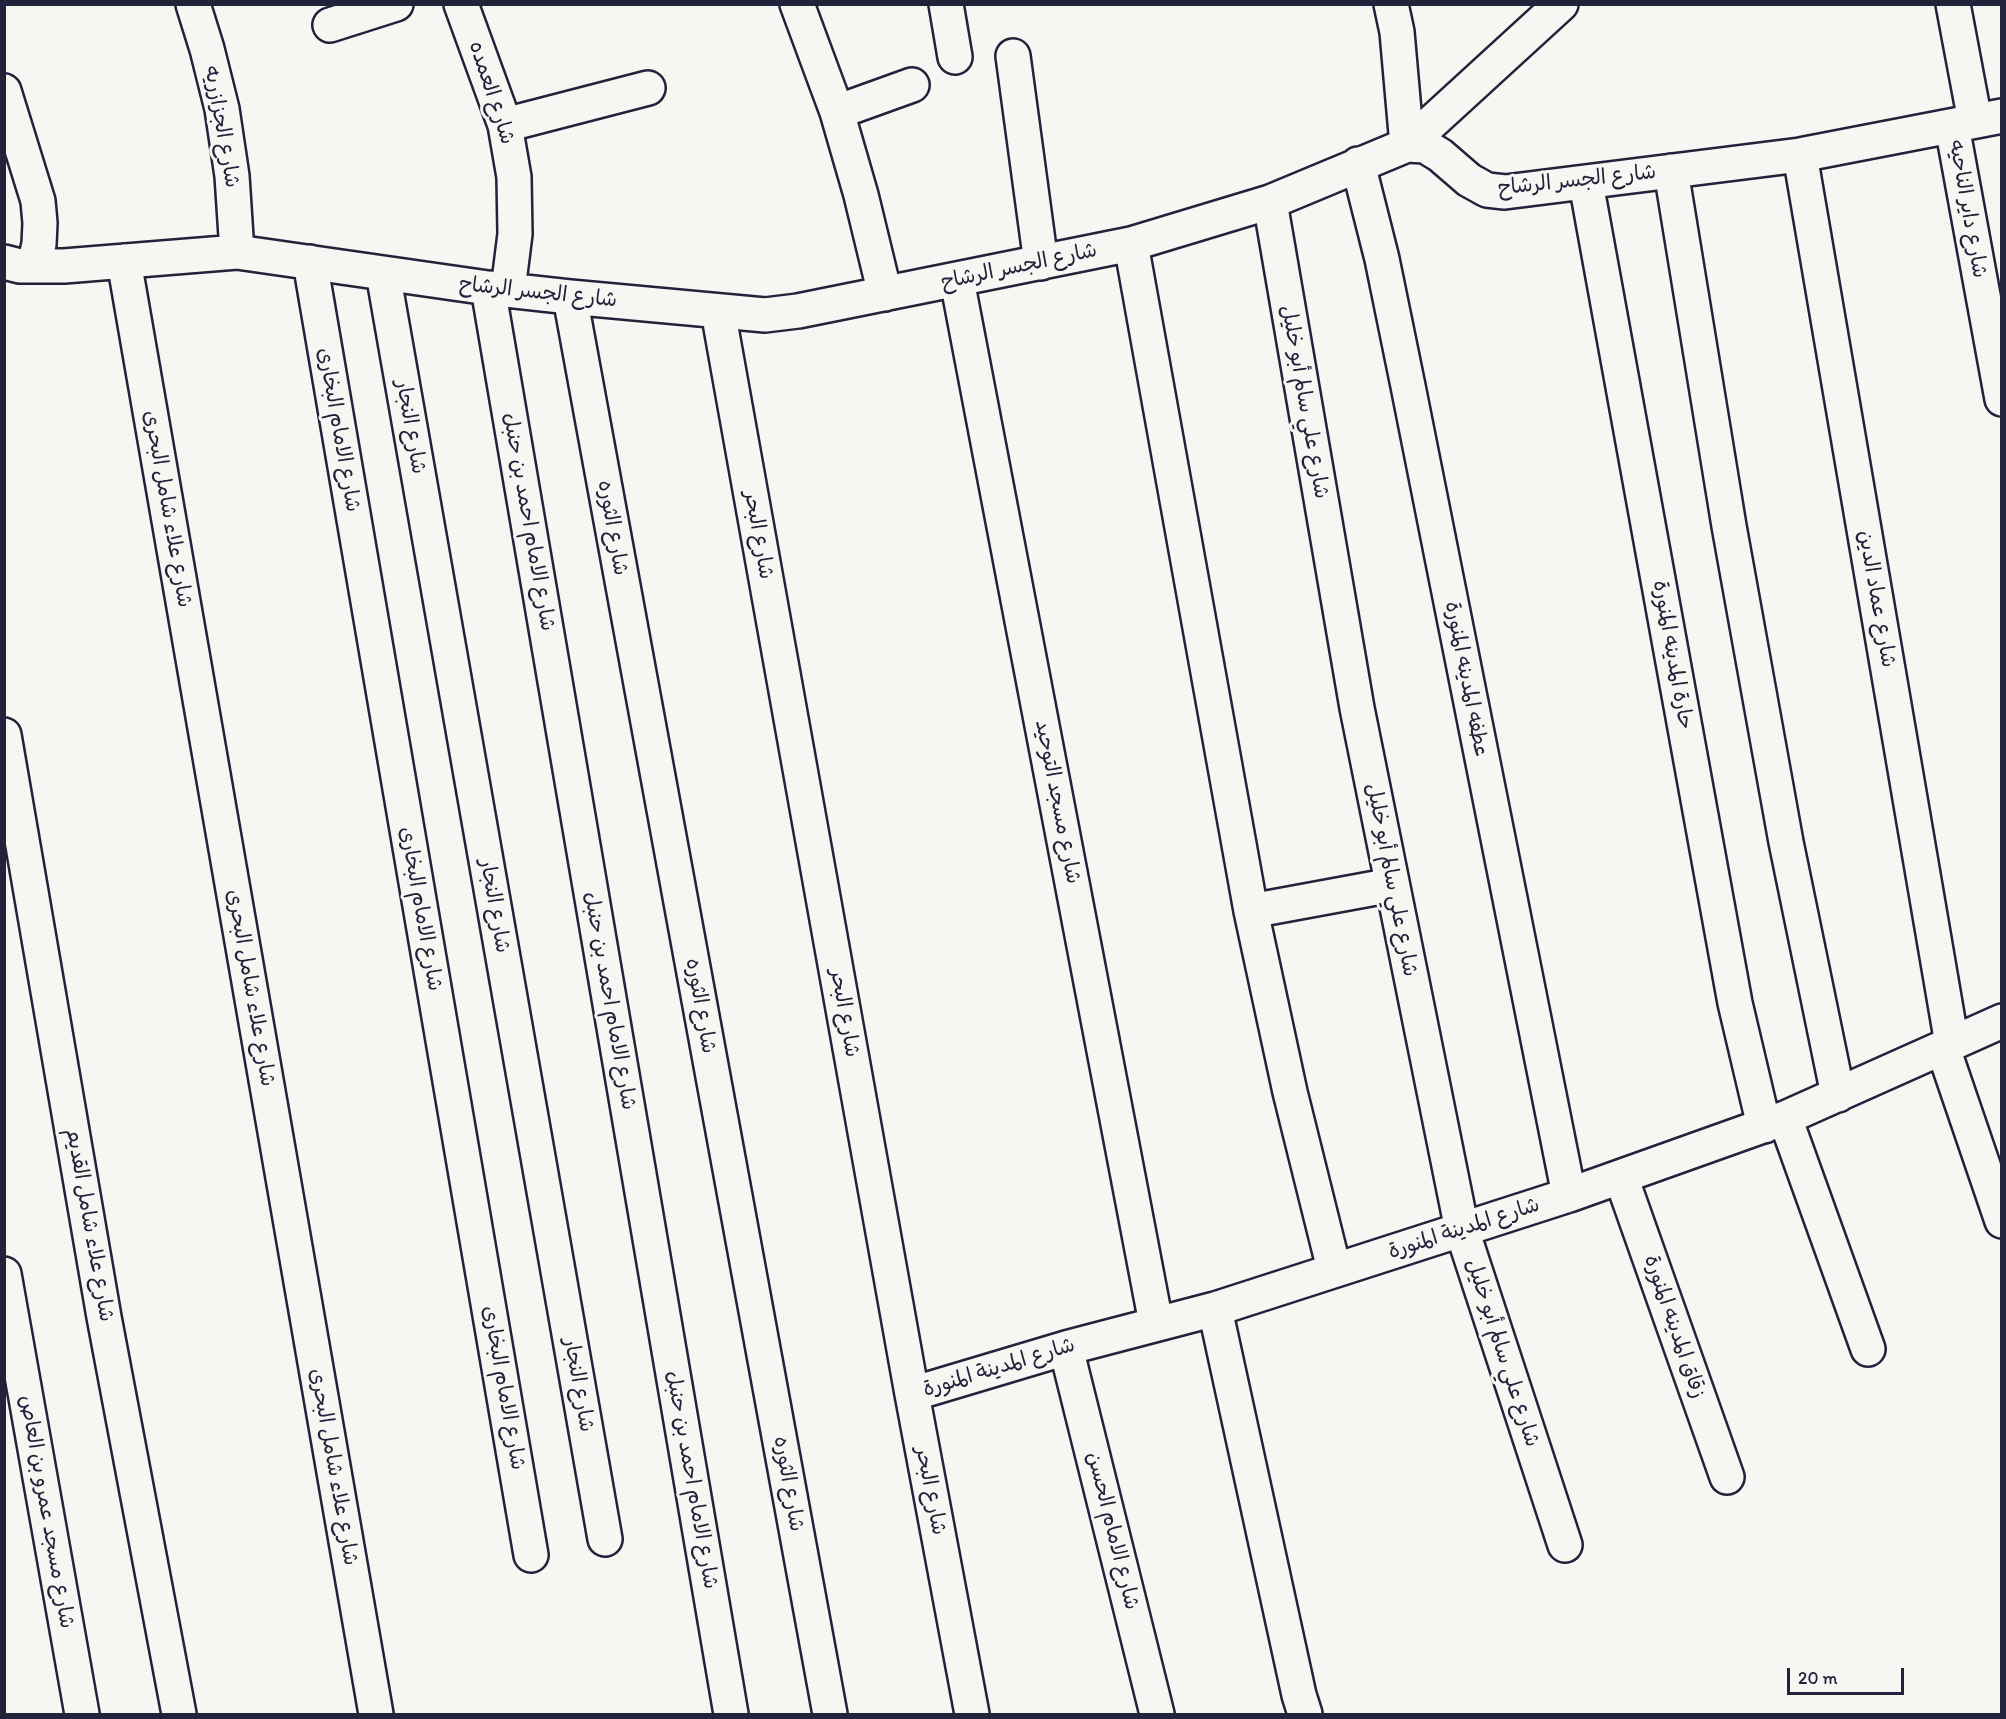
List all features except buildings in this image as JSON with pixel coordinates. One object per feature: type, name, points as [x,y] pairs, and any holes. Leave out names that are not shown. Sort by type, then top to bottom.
[{"type":"street","name":"شارع الجزازريه","points":[[193,4],[222,109],[232,176],[237,252]]},
{"type":"street","points":[[330,25],[396,4]]},
{"type":"street","name":"شارع العمده","points":[[462,4],[505,125],[514,177],[515,234],[498,289]]},
{"type":"street","points":[[797,4],[837,112],[861,195],[885,294]]},
{"type":"street","points":[[946,4],[955,57]]},
{"type":"street","points":[[1391,4],[1397,32],[1407,146]]},
{"type":"street","points":[[1407,146],[1561,4]]},
{"type":"street","name":"شارع داير الناحيه","points":[[1953,4],[1976,121],[2001,399]]},
{"type":"street","points":[[1013,56],[1041,263]]},
{"type":"street","points":[[837,112],[912,86]]},
{"type":"street","points":[[505,125],[648,88]]},
{"type":"street","points":[[4,91],[38,201],[40,223],[39,244],[19,264]]},
{"type":"street","name":"شارع الجسر الرشاح","points":[[19,264],[64,266],[237,252],[498,289],[765,315],[798,311],[1131,244],[1269,202],[1407,146],[1425,146],[1440,154],[1469,180],[1487,190],[1505,192],[1800,155],[1976,121]]},
{"type":"street","name":"شارع عماد الدين","points":[[1800,155],[1947,1046],[2001,1221]]},
{"type":"street","name":"عطفه المدينه المنورة","points":[[1358,164],[1382,259],[1408,386],[1569,1195]]},
{"type":"street","points":[[1671,171],[1729,526],[1786,842],[1838,1095]]},
{"type":"street","name":"حارة المدينه المنورة","points":[[1586,183],[1733,991],[1774,1122],[1868,1349]]},
{"type":"street","name":"شارع علي سالم أبو خليل","points":[[1269,202],[1357,708],[1462,1230],[1565,1545]]},
{"type":"street","points":[[1131,244],[1251,911],[1290,1092],[1335,1269]]},
{"type":"street","name":"شارع علاء شامل البحرى","points":[[124,261],[376,1714]]},
{"type":"street","name":"شارع الامام البخارى","points":[[310,262],[531,1555]]},
{"type":"street","name":"شارع النجار","points":[[383,273],[605,1539]]},
{"type":"street","name":"شارع مسجد التوحيد","points":[[957,280],[1156,1323]]},
{"type":"street","name":"شارع الامام احمد بن حنبل","points":[[498,289],[731,1714]]},
{"type":"street","name":"شارع الثوره","points":[[570,297],[830,1714]]},
{"type":"street","name":"شارع البحر","points":[[718,311],[912,1394],[972,1714]]},
{"type":"street","name":"شارع علاء شامل القديم","points":[[4,735],[104,1317],[179,1714]]},
{"type":"street","points":[[1251,911],[1392,885]]},
{"type":"street","name":"شارع المدينة المنورة","points":[[912,1394],[1066,1348],[1215,1309],[1569,1195],[1774,1122],[2001,1021]]},
{"type":"street","name":"زقاق المدينه المنورة","points":[[1621,1177],[1727,1477]]},
{"type":"street","name":"شارع مسجد عمرو بن العاص","points":[[4,1274],[82,1714]]},
{"type":"street","points":[[1215,1309],[1305,1714]]},
{"type":"street","name":"شارع الامام الحسن","points":[[1066,1348],[1157,1714]]}]
